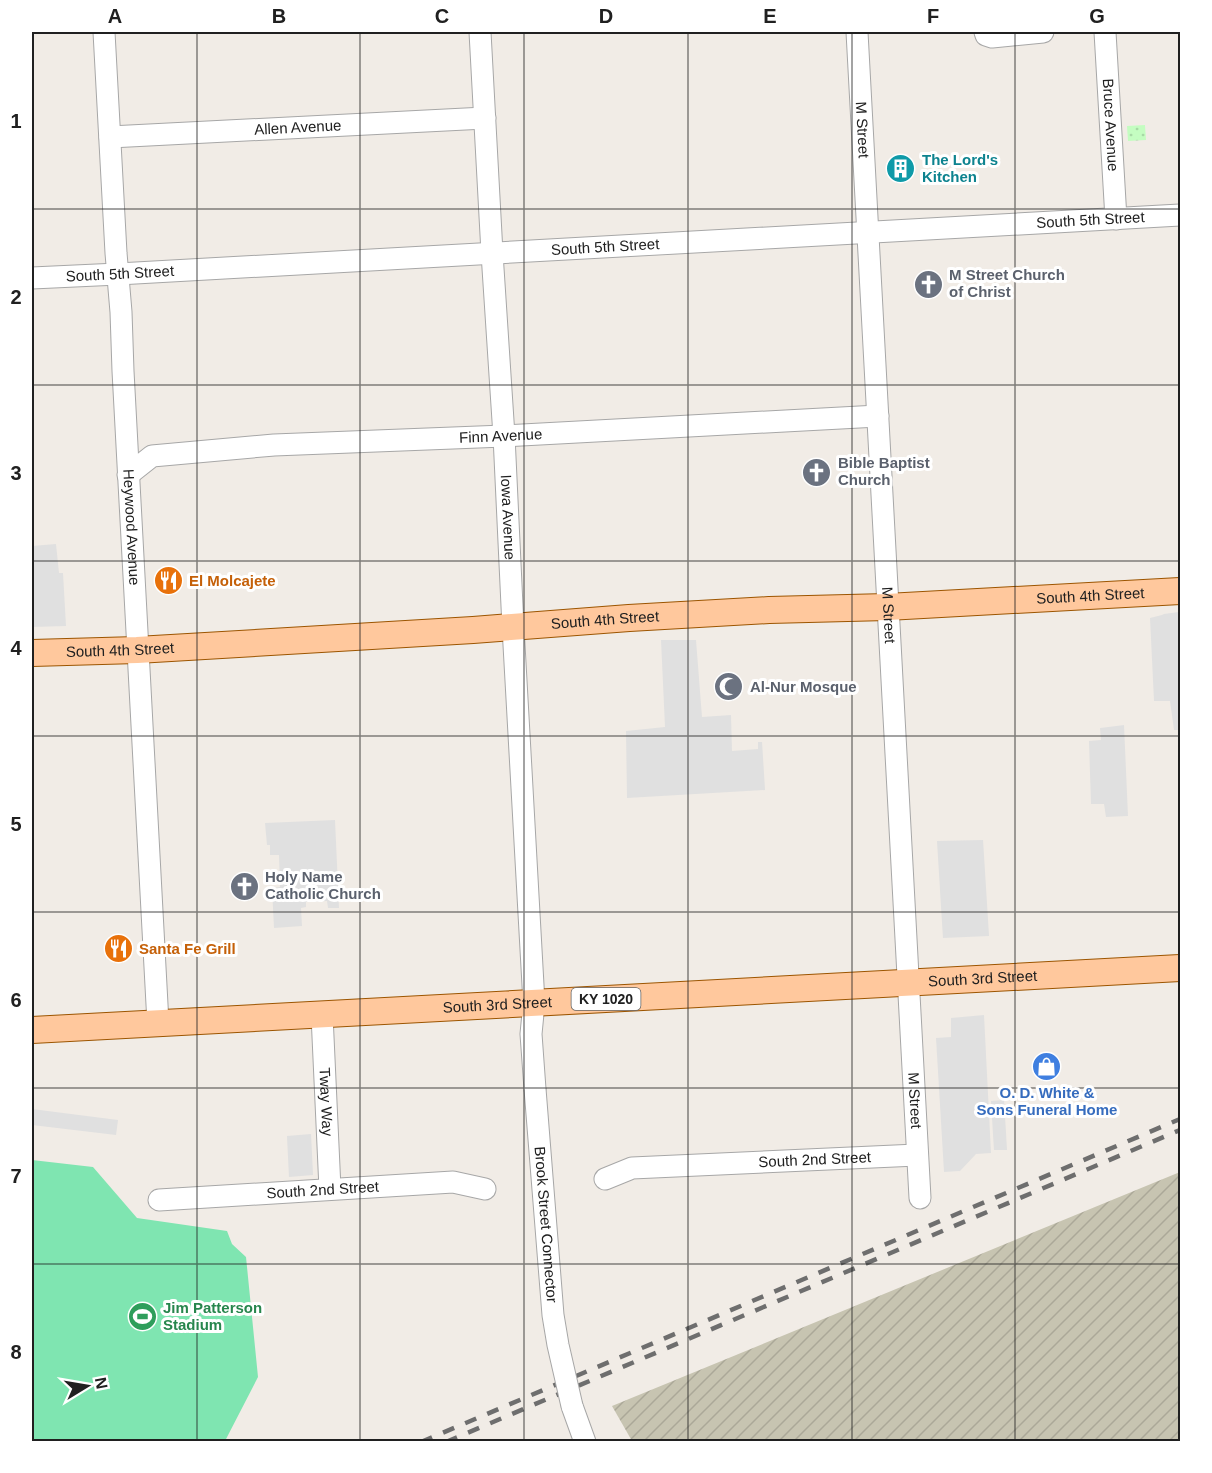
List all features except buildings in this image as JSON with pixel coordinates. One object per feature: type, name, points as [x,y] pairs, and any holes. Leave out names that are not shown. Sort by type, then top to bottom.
[{"type":"main road","name":"South 4th Street","points":[[32,653],[137,650],[769,610],[887,607],[1180,591]]},
{"type":"main road","name":"South 3rd Street","points":[[32,1030],[1180,968]]},
{"type":"street","name":"Heywood Avenue","points":[[104,32],[158,1023]]},
{"type":"street","name":"Iowa Avenue","points":[[480,32],[534,1003]]},
{"type":"street","name":"M Street","points":[[857,32],[920,1198]]},
{"type":"street","points":[[985,32],[992,37],[1043,32]]},
{"type":"street","name":"Bruce Avenue","points":[[1105,32],[1116,219]]},
{"type":"street","name":"Allen Avenue","points":[[110,137],[485,118]]},
{"type":"street","name":"South 5th Street","points":[[32,278],[1180,215]]},
{"type":"street","name":"Finn Avenue","points":[[128,475],[152,456],[274,445],[504,436],[878,416]]},
{"type":"street","name":"Brook Street Connector","points":[[534,1003],[531,1035],[553,1315],[572,1406],[585,1442]]},
{"type":"street","name":"Tway Way","points":[[322,1014],[330,1190]]},
{"type":"street","name":"South 2nd Street","points":[[605,1179],[632,1168],[917,1155]]},
{"type":"street","name":"South 2nd Street","points":[[159,1200],[453,1182],[485,1189]]},
{"type":"shaded area","points":[[56,544],[59,573],[63,573],[66,626],[32,627],[32,546]]},
{"type":"shaded area","points":[[1179,612],[1180,730],[1174,730],[1170,701],[1154,701],[1150,618]]},
{"type":"shaded area","points":[[661,640],[696,640],[702,717],[731,715],[732,751],[758,749],[758,742],[762,742],[765,790],[627,798],[626,731],[665,727]]},
{"type":"shaded area","points":[[1124,725],[1128,816],[1106,817],[1104,804],[1091,804],[1089,741],[1101,740],[1100,728]]},
{"type":"shaded area","points":[[335,820],[339,908],[328,908],[327,901],[306,902],[306,907],[301,908],[302,926],[274,928],[272,888],[280,887],[279,855],[270,855],[265,823]]},
{"type":"shaded area","points":[[983,840],[989,936],[943,938],[937,841]]},
{"type":"shaded area","points":[[984,1015],[991,1153],[976,1154],[960,1171],[944,1172],[936,1038],[951,1037],[951,1018]]},
{"type":"shaded area","points":[[1004,1100],[1007,1150],[994,1150],[991,1101]]},
{"type":"shaded area","points":[[32,1109],[118,1120],[116,1135],[32,1125]]},
{"type":"shaded area","points":[[311,1134],[313,1175],[289,1177],[287,1136]]},
{"type":"shaded area","points":[[1180,1172],[1180,1441],[632,1441],[612,1406]]},
{"type":"green space","points":[[1145,125],[1146,140],[1128,141],[1127,126]]},
{"type":"green space","name":"Jim Patterson Stadium","points":[[32,1160],[93,1167],[137,1218],[227,1231],[232,1244],[246,1257],[258,1377],[225,1441],[32,1441]]},
{"type":"railway","points":[[421,1442],[1180,1119]]},
{"type":"railway","points":[[446,1442],[1180,1130]]},
{"type":"place","name":"The Lord's Kitchen","points":[[901,169]]},
{"type":"place","name":"M Street Church of Christ","points":[[928,284]]},
{"type":"place","name":"Bible Baptist Church","points":[[817,472]]},
{"type":"place","name":"El Molcajete","points":[[168,581]]},
{"type":"place","name":"Al-Nur Mosque","points":[[729,687]]},
{"type":"place","name":"Holy Name Catholic Church","points":[[244,886]]},
{"type":"place","name":"Santa Fe Grill","points":[[118,949]]},
{"type":"place","name":"O. D. White & Sons Funeral Home","points":[[1047,1066]]},
{"type":"place","name":"Jim Patterson Stadium","points":[[142,1317]]}]
